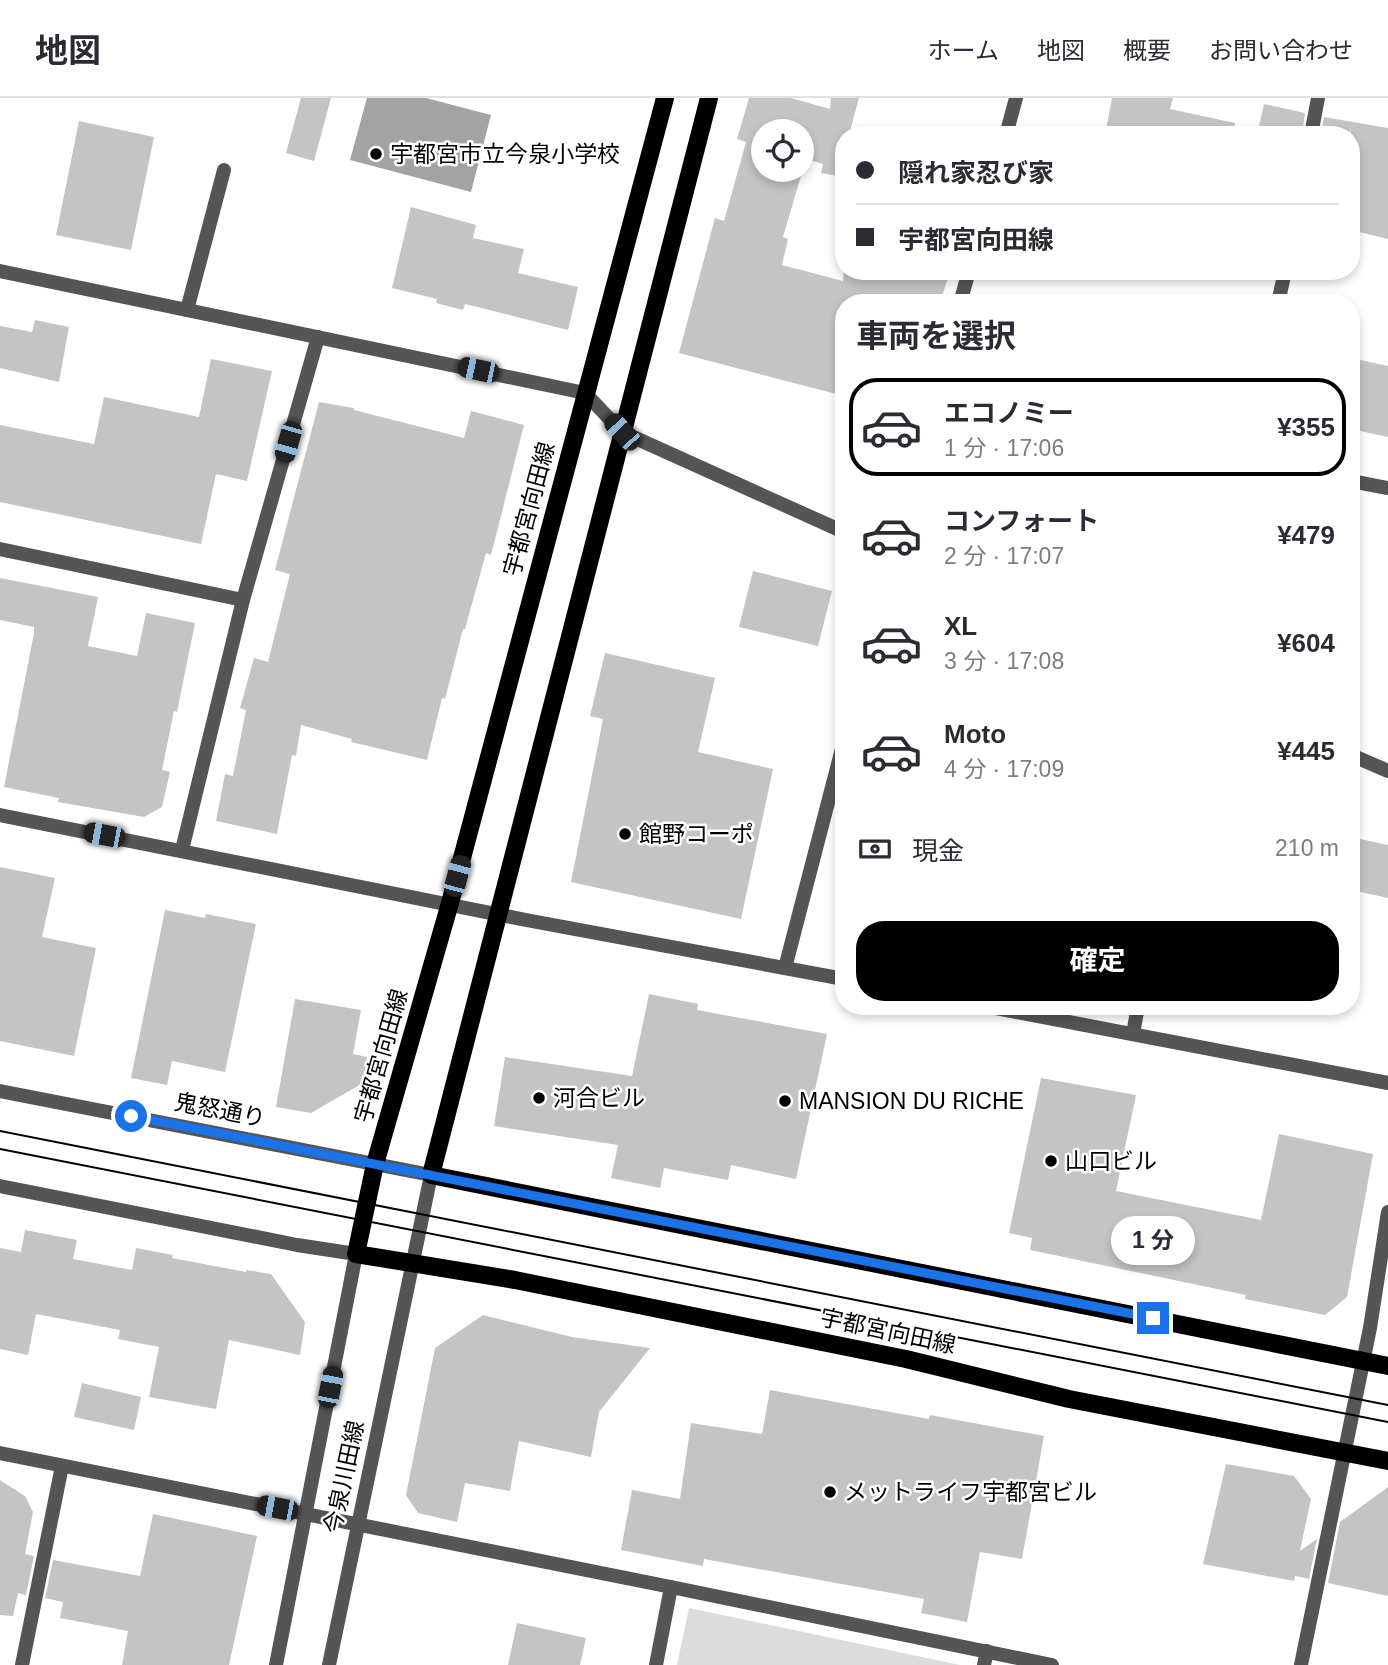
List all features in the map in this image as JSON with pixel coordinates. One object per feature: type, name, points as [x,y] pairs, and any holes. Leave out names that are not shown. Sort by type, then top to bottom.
[{"type":"main road","name":"宇都宮向田線","points":[[665,98],[450,903],[375,1164],[356,1254],[515,1280],[892,1356],[1069,1399],[1388,1461]]},
{"type":"main road","points":[[709,98],[431,1175],[1388,1366]]},
{"type":"street","points":[[1008,126],[1016,98]]},
{"type":"street","points":[[1313,126],[1318,98]]},
{"type":"street","points":[[187,310],[224,170]]},
{"type":"street","points":[[0,271],[585,393],[622,432],[835,528]]},
{"type":"street","points":[[182,850],[243,600],[318,337]]},
{"type":"street","points":[[1360,483],[1388,488]]},
{"type":"street","points":[[0,548],[243,600]]},
{"type":"street","points":[[1360,759],[1388,771]]},
{"type":"street","points":[[785,968],[835,776]]},
{"type":"street","points":[[0,815],[498,914],[835,977]]},
{"type":"street","points":[[1033,1015],[1388,1083]]},
{"type":"street","points":[[1133,1034],[1136,1015]]},
{"type":"street","name":"鬼怒通り","points":[[0,1091],[431,1175]]},
{"type":"street","name":"今泉川田線","points":[[329,1665],[431,1175]]},
{"type":"street","points":[[0,1186],[276,1241],[356,1254]]},
{"type":"street","points":[[1301,1665],[1363,1360],[1388,1212]]},
{"type":"street","name":"今泉川田線","points":[[276,1665],[356,1254]]},
{"type":"street","points":[[0,1453],[671,1587],[985,1658],[1052,1665]]},
{"type":"street","points":[[22,1665],[62,1466]]},
{"type":"street","points":[[656,1665],[671,1587]]},
{"type":"shaded area","points":[[367,98],[426,98],[491,115],[471,192],[350,160]]},
{"type":"shaded area","points":[[689,1608],[960,1665],[677,1665]]},
{"type":"building","points":[[301,98],[331,98],[314,161],[286,153]]},
{"type":"building","points":[[749,98],[791,98],[830,109],[831,98],[859,98],[851,126],[835,126],[835,176],[821,173],[823,164],[814,161],[814,119],[751,119],[751,182],[799,182],[783,237],[788,239],[782,265],[843,281],[947,280],[943,294],[835,294],[835,394],[679,353],[715,218],[724,221],[746,142],[737,139]]},
{"type":"building","points":[[1112,98],[1173,98],[1170,109],[1235,123],[1235,126],[1107,126]]},
{"type":"building","points":[[1264,104],[1305,113],[1303,126],[1259,126]]},
{"type":"building","points":[[1324,117],[1388,128],[1388,239],[1360,232],[1360,126],[1322,126]]},
{"type":"building","points":[[79,121],[154,137],[131,250],[56,235]]},
{"type":"building","points":[[411,207],[476,225],[473,238],[524,249],[518,273],[578,287],[568,330],[465,304],[463,310],[436,303],[437,299],[392,288]]},
{"type":"building","points":[[35,320],[69,327],[59,382],[0,368],[0,326],[32,332]]},
{"type":"building","points":[[211,359],[272,371],[247,481],[216,474],[201,544],[0,502],[0,425],[94,444],[104,397],[199,417]]},
{"type":"building","points":[[1360,360],[1388,366],[1388,437],[1360,431]]},
{"type":"building","points":[[319,402],[354,408],[464,438],[471,411],[524,425],[491,555],[486,553],[445,699],[442,698],[427,760],[351,742],[352,739],[301,725],[296,756],[292,755],[277,834],[216,821],[225,774],[233,776],[246,710],[240,708],[254,658],[268,662],[290,574],[275,570]]},
{"type":"building","points":[[753,571],[832,591],[818,646],[739,627]]},
{"type":"building","points":[[0,578],[98,597],[88,646],[137,656],[146,613],[195,623],[162,770],[170,772],[162,807],[144,817],[58,802],[59,798],[4,787],[34,627],[0,620]]},
{"type":"building","name":"館野コーポ","points":[[605,653],[715,678],[698,752],[773,769],[741,919],[571,882],[603,719],[590,716]]},
{"type":"building","points":[[1360,839],[1388,845],[1388,898],[1360,892]]},
{"type":"building","points":[[0,867],[55,878],[42,937],[96,948],[74,1056],[0,1041]]},
{"type":"building","points":[[165,910],[205,918],[206,914],[256,924],[225,1072],[172,1061],[167,1085],[131,1078]]},
{"type":"building","points":[[649,994],[698,1004],[697,1010],[827,1034],[796,1179],[731,1165],[728,1180],[664,1168],[660,1188],[611,1178],[618,1145],[494,1126],[505,1057],[632,1076]]},
{"type":"building","points":[[295,999],[361,1010],[353,1054],[367,1057],[363,1083],[311,1113],[276,1107]]},
{"type":"building","points":[[1041,1078],[1136,1095],[1116,1191],[1261,1220],[1279,1134],[1373,1154],[1347,1297],[1325,1315],[1245,1299],[1246,1295],[1030,1250],[1032,1238],[1009,1233]]},
{"type":"building","points":[[25,1230],[77,1240],[73,1259],[132,1270],[136,1248],[173,1255],[172,1258],[271,1274],[305,1322],[300,1355],[229,1340],[216,1409],[149,1397],[159,1347],[118,1339],[120,1330],[36,1314],[28,1355],[0,1349],[0,1248],[21,1252]]},
{"type":"building","points":[[483,1315],[572,1337],[650,1348],[599,1412],[591,1457],[519,1441],[510,1491],[465,1483],[457,1522],[418,1513],[406,1495],[435,1348]]},
{"type":"building","points":[[82,1383],[141,1397],[134,1430],[74,1417]]},
{"type":"building","points":[[770,1390],[929,1419],[930,1415],[1044,1436],[1022,1559],[980,1552],[967,1622],[921,1613],[924,1599],[704,1559],[703,1566],[621,1550],[632,1490],[680,1499],[691,1423],[762,1434]]},
{"type":"building","points":[[1226,1464],[1294,1476],[1311,1499],[1300,1551],[1317,1539],[1309,1579],[1295,1576],[1294,1581],[1203,1564]]},
{"type":"building","points":[[0,1480],[25,1496],[33,1512],[25,1554],[34,1556],[26,1595],[18,1593],[13,1616],[0,1615]]},
{"type":"building","points":[[1388,1487],[1388,1596],[1328,1583],[1340,1522]]},
{"type":"building","points":[[153,1514],[257,1536],[229,1665],[122,1665],[128,1631],[60,1618],[63,1602],[45,1598],[53,1560],[140,1576]]},
{"type":"building","points":[[517,1623],[586,1638],[580,1665],[508,1665]]},
{"type":"tram line","points":[[0,1131],[1388,1405]]},
{"type":"tram line","points":[[0,1149],[1388,1422]]},
{"type":"place","name":"宇都宮市立今泉小学校","points":[[376,154]]},
{"type":"place","name":"館野コーポ","points":[[625,834]]},
{"type":"place","name":"河合ビル","points":[[539,1098]]},
{"type":"place","name":"MANSION DU RICHE","points":[[785,1101]]},
{"type":"place","name":"山口ビル","points":[[1051,1161]]},
{"type":"place","name":"メットライフ宇都宮ビル","points":[[830,1492]]},
{"type":"route","points":[[131,1116],[1153,1318]]}]
